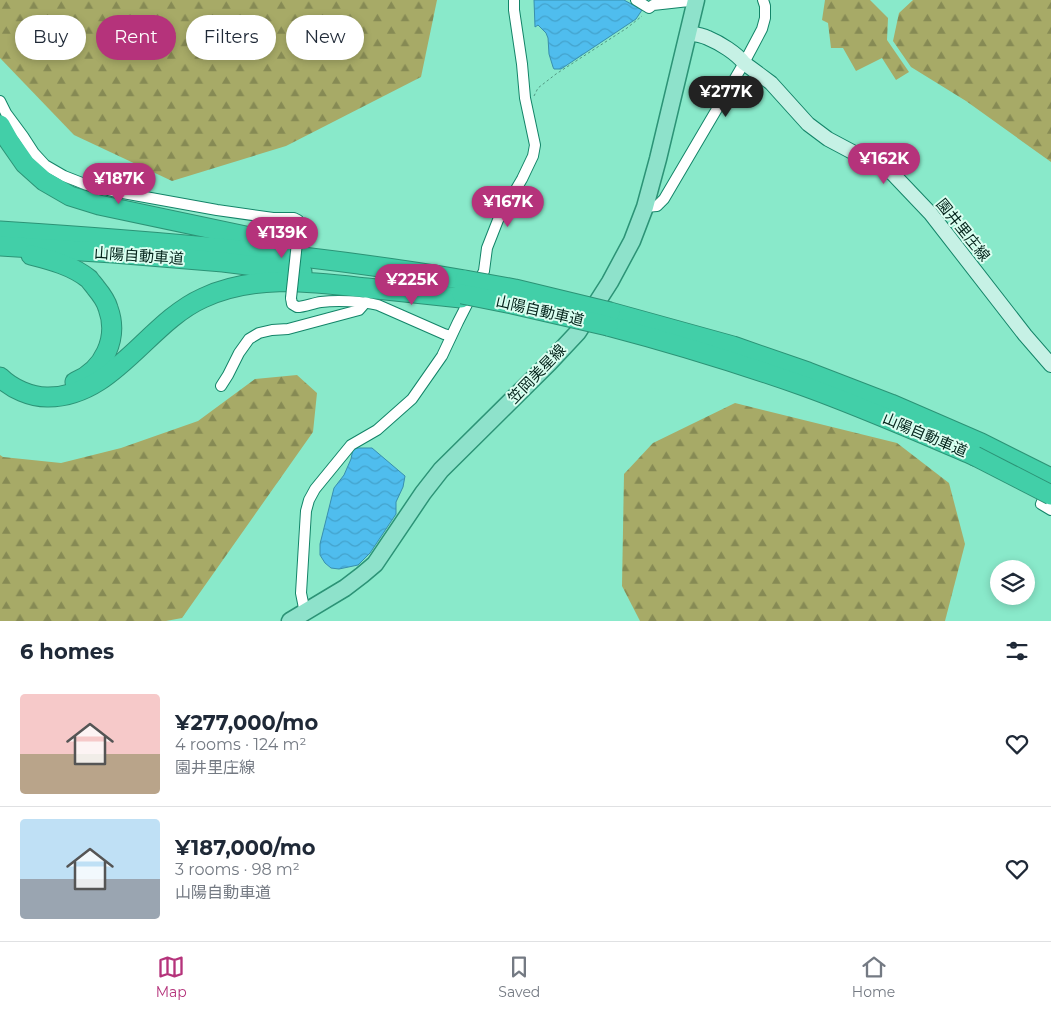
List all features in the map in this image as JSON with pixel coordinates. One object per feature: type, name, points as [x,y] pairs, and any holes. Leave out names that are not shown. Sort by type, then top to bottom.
[{"type":"highway","points":[[0,125],[25,164],[44,181],[70,196],[99,205],[403,269]]},
{"type":"highway","name":"山陽自動車道","points":[[0,231],[114,238],[225,248],[403,269],[462,291],[512,304],[609,319]]},
{"type":"highway","points":[[0,247],[70,268],[89,280],[102,296],[108,308],[111,320],[111,334],[106,353],[94,371],[69,385],[55,388],[24,383],[10,375],[0,364]]},
{"type":"highway","name":"山陽自動車道","points":[[0,247],[113,253],[223,262],[462,291],[531,293],[803,386],[978,450],[1051,479]]},
{"type":"highway","points":[[0,377],[22,392],[38,397],[57,397],[72,394],[105,378],[158,329],[183,309],[202,298],[231,287],[268,282],[308,282],[462,291]]},
{"type":"highway","name":"山陽自動車道","points":[[978,450],[1051,495]]},
{"type":"main road","name":"笠岡美星線","points":[[290,621],[345,588],[374,564],[441,470],[578,332],[619,266],[632,241],[645,207],[696,1]]},
{"type":"main road","name":"園井里庄線","points":[[688,33],[707,37],[723,46],[771,83],[808,124],[828,139],[892,173],[931,214],[1024,335],[1051,365]]},
{"type":"street","points":[[305,613],[301,593],[306,511],[309,500],[315,489],[351,445],[377,430],[412,399],[442,356],[484,271],[488,248],[498,220],[533,156],[535,145],[525,98],[514,0]]},
{"type":"street","points":[[636,0],[649,8],[653,5],[696,1]]},
{"type":"street","points":[[645,207],[657,206],[664,199],[744,63],[766,18],[764,0]]},
{"type":"street","points":[[0,101],[6,114],[44,165],[64,176],[112,191],[217,210],[298,220],[291,298],[292,304],[297,307],[321,302],[366,302],[378,305],[451,336]]},
{"type":"street","points":[[221,386],[238,353],[249,339],[259,333],[288,329],[359,310],[363,308],[366,302]]},
{"type":"street","points":[[1051,479],[1041,504],[1051,510]]},
{"type":"path","points":[[534,98],[538,88],[556,74],[628,28],[649,8]]},
{"type":"green space","points":[[0,0],[437,0],[421,77],[286,146],[172,181],[74,135],[0,58]]},
{"type":"green space","points":[[825,0],[870,0],[888,18],[887,40],[909,72],[896,80],[882,58],[856,71],[843,48],[831,48],[828,23],[822,20]]},
{"type":"green space","points":[[913,0],[1051,0],[1051,162],[966,101],[911,67],[893,41],[899,13]]},
{"type":"green space","points":[[297,375],[317,393],[313,432],[182,618],[166,621],[0,621],[0,455],[3,457],[61,463],[121,448],[198,421],[255,379]]},
{"type":"green space","points":[[735,403],[897,443],[949,483],[965,544],[945,621],[640,621],[622,586],[624,474],[653,443]]},
{"type":"water","points":[[534,0],[624,0],[642,10],[636,19],[561,69],[554,69],[549,54],[546,33],[538,25],[535,27]]},
{"type":"water","points":[[372,448],[405,476],[403,487],[396,502],[396,514],[370,553],[358,565],[339,569],[331,568],[320,555],[320,544],[334,488],[344,475],[353,449]]}]
